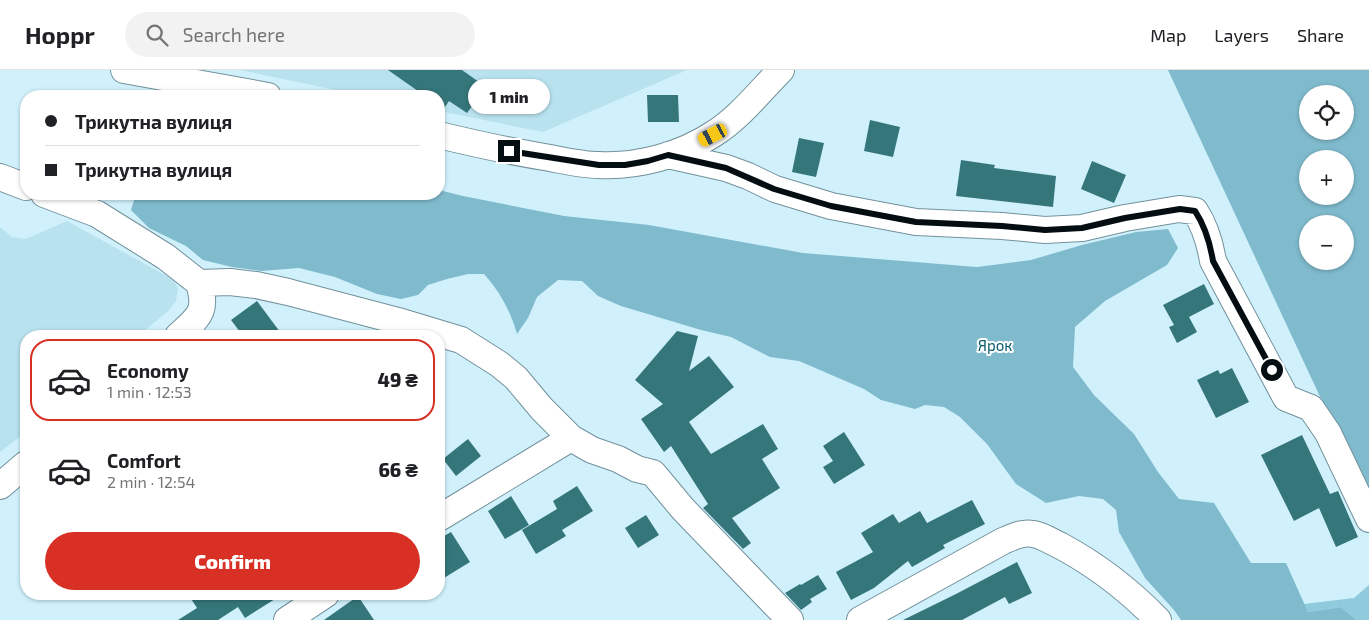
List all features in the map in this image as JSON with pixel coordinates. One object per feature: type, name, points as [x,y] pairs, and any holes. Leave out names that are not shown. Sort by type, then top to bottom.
[{"type":"street","points":[[124,70],[235,90]]},
{"type":"street","points":[[445,136],[509,151],[599,165],[625,165],[648,161],[668,155],[713,135],[725,126],[780,70]]},
{"type":"street","points":[[668,155],[726,168],[774,189],[831,206],[916,222],[1045,230],[1082,228],[1125,218],[1180,209],[1195,211],[1210,241],[1213,261],[1286,398],[1311,408],[1328,433],[1369,519]]},
{"type":"street","points":[[0,177],[20,185]]},
{"type":"street","points":[[60,200],[97,214],[166,257],[199,283],[202,293],[202,307],[199,316],[184,330]]},
{"type":"street","points":[[199,283],[230,282],[256,285],[428,330]]},
{"type":"street","points":[[445,335],[461,340],[499,364],[516,378],[571,438],[592,450],[618,459],[637,469],[653,473],[683,509],[790,620]]},
{"type":"street","points":[[445,514],[571,438]]},
{"type":"street","points":[[0,486],[20,469]]},
{"type":"street","points":[[860,620],[1003,541],[1021,534],[1033,534],[1056,544],[1103,571],[1130,593],[1158,620]]},
{"type":"street","points":[[287,620],[317,600]]},
{"type":"shaded area","points":[[240,70],[687,70],[543,132],[445,112],[445,90],[336,90]]},
{"type":"shaded area","points":[[67,221],[174,280],[178,289],[176,301],[168,311],[145,330],[20,330],[20,437],[0,452],[0,227],[12,237],[26,239]]},
{"type":"shaded area","points":[[1369,585],[1369,620],[1356,620],[1341,607],[1308,612],[1304,604],[1354,598]]},
{"type":"green space","points":[[1168,70],[1369,70],[1369,502]]},
{"type":"green space","name":"Ярок","points":[[445,192],[564,216],[649,225],[803,253],[977,267],[1031,260],[1136,232],[1168,229],[1178,248],[1167,265],[1105,301],[1075,327],[1073,367],[1094,395],[1134,434],[1158,472],[1179,499],[1214,503],[1251,563],[1286,563],[1308,612],[1341,607],[1356,620],[1181,620],[1145,578],[1119,532],[1116,510],[1103,499],[1079,496],[1046,503],[1016,484],[987,444],[960,417],[944,407],[925,405],[915,409],[881,400],[864,389],[799,361],[770,357],[731,337],[621,306],[598,296],[582,281],[558,280],[537,297],[528,318],[517,334],[504,302],[484,274],[468,274],[447,279],[428,285],[418,295],[401,299],[377,294],[335,277],[299,268],[261,271],[203,260],[186,246],[149,228],[131,210],[134,200],[445,200]]},
{"type":"building","points":[[388,70],[462,70],[486,87],[467,113],[449,101],[445,107],[445,90],[416,90]]},
{"type":"building","points":[[647,95],[678,95],[679,122],[648,122]]},
{"type":"building","points":[[870,120],[900,127],[893,157],[864,151]]},
{"type":"building","points":[[799,138],[824,143],[816,177],[792,172]]},
{"type":"building","points":[[961,160],[995,165],[994,168],[1056,176],[1053,207],[956,196]]},
{"type":"building","points":[[1092,161],[1126,175],[1114,203],[1081,189]]},
{"type":"building","points":[[1204,284],[1214,304],[1189,317],[1197,332],[1177,343],[1169,327],[1174,325],[1163,305]]},
{"type":"building","points":[[257,301],[279,330],[238,330],[231,320]]},
{"type":"building","points":[[677,331],[698,336],[689,371],[709,356],[734,387],[689,422],[711,454],[763,424],[778,449],[762,459],[780,488],[732,518],[751,543],[743,549],[703,508],[708,504],[671,446],[664,452],[641,419],[663,404],[635,380]]},
{"type":"building","points":[[1232,368],[1249,402],[1216,418],[1197,380],[1218,370],[1220,374]]},
{"type":"building","points":[[844,432],[865,465],[834,484],[823,467],[833,461],[823,446]]},
{"type":"building","points":[[1302,435],[1330,494],[1338,491],[1358,537],[1336,547],[1319,508],[1294,521],[1261,455]]},
{"type":"building","points":[[468,439],[481,456],[456,476],[445,462],[445,457]]},
{"type":"building","points":[[577,486],[593,511],[562,530],[566,536],[536,554],[522,530],[557,509],[553,501]]},
{"type":"building","points":[[511,496],[529,525],[505,539],[488,511]]},
{"type":"building","points":[[972,500],[985,524],[943,545],[945,548],[912,567],[908,561],[874,588],[851,600],[836,572],[873,552],[861,533],[893,514],[899,523],[920,511],[927,523]]},
{"type":"building","points":[[646,515],[659,535],[638,548],[625,528]]},
{"type":"building","points":[[451,532],[470,562],[445,577],[445,536]]},
{"type":"building","points":[[1017,562],[1032,593],[1009,604],[1005,597],[962,620],[903,620],[956,594]]},
{"type":"building","points":[[818,575],[827,589],[810,599],[812,602],[801,610],[785,593]]},
{"type":"building","points":[[192,600],[274,600],[245,618],[238,607],[218,620],[178,620],[197,608]]},
{"type":"building","points":[[352,600],[361,600],[374,620],[324,620]]},
{"type":"route","points":[[509,151],[599,165],[625,165],[668,155],[726,168],[774,189],[803,199],[916,222],[1045,230],[1082,228],[1125,218],[1180,209],[1195,211],[1210,241],[1213,261],[1272,370]]}]
